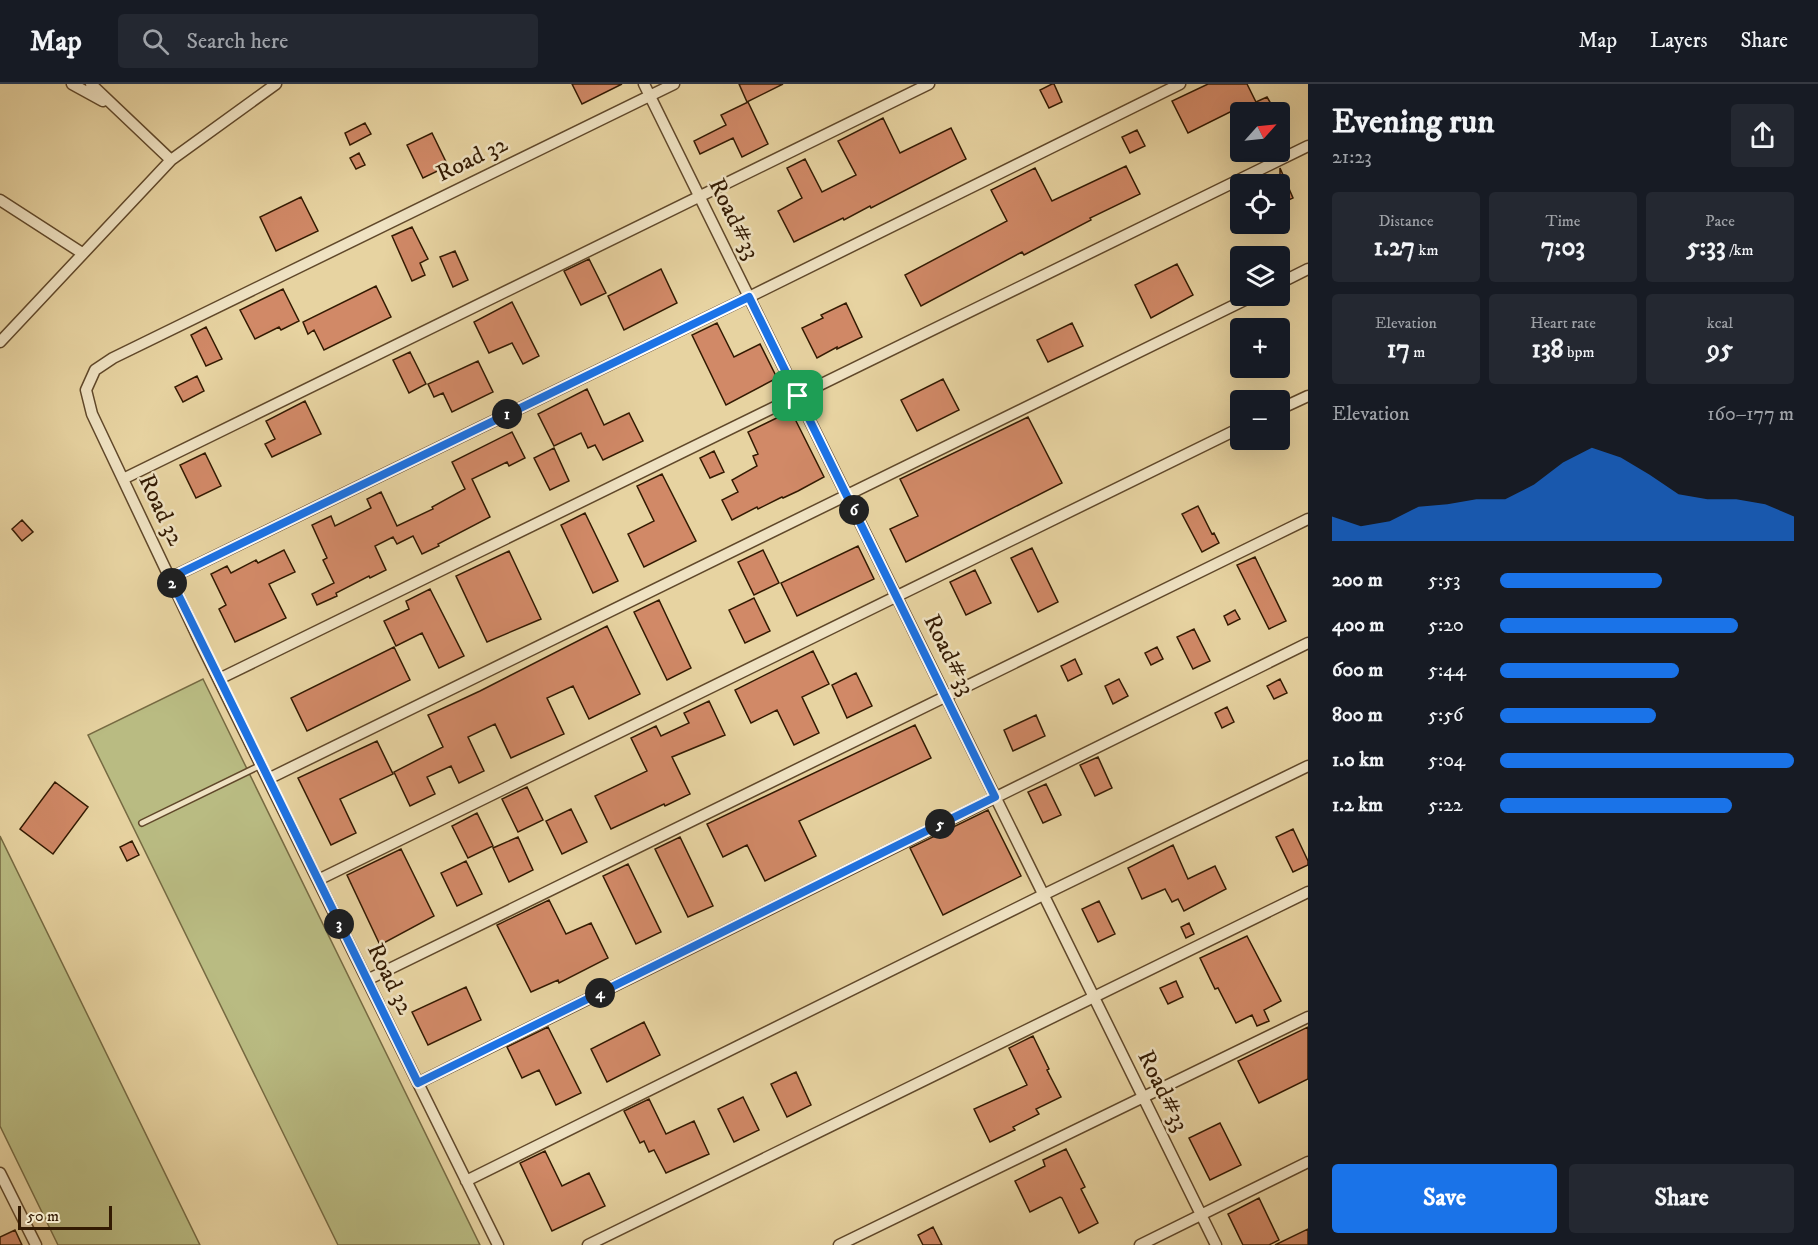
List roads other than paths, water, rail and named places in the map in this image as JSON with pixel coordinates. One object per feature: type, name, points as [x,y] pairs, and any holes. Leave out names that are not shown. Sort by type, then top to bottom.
[{"type":"street","points":[[72,84],[114,108]]},
{"type":"street","points":[[91,84],[171,160]]},
{"type":"street","points":[[0,342],[171,160],[276,84]]},
{"type":"street","name":"Road#33","points":[[644,84],[1216,1245]]},
{"type":"street","name":"Road 32","points":[[498,1245],[219,680],[92,414],[86,390],[95,370],[113,358],[674,84]]},
{"type":"street","points":[[123,479],[928,84]]},
{"type":"street","points":[[170,578],[749,297],[1180,84]]},
{"type":"street","points":[[219,680],[1308,146]]},
{"type":"street","points":[[0,200],[82,253]]},
{"type":"street","points":[[1290,278],[1308,269]]},
{"type":"street","points":[[268,779],[1233,306]]},
{"type":"street","points":[[1290,404],[1308,396]]},
{"type":"street","points":[[318,880],[1230,433]]},
{"type":"street","points":[[367,980],[1308,519]]},
{"type":"street","points":[[418,1083],[1308,643]]},
{"type":"street","points":[[466,1181],[1308,766]]},
{"type":"street","points":[[588,1245],[1308,892]]},
{"type":"street","points":[[839,1245],[1308,1017]]},
{"type":"street","points":[[1140,1245],[1308,1162]]},
{"type":"street","points":[[1,1178],[36,1245]]},
{"type":"lane","points":[[142,823],[261,765]]}]
